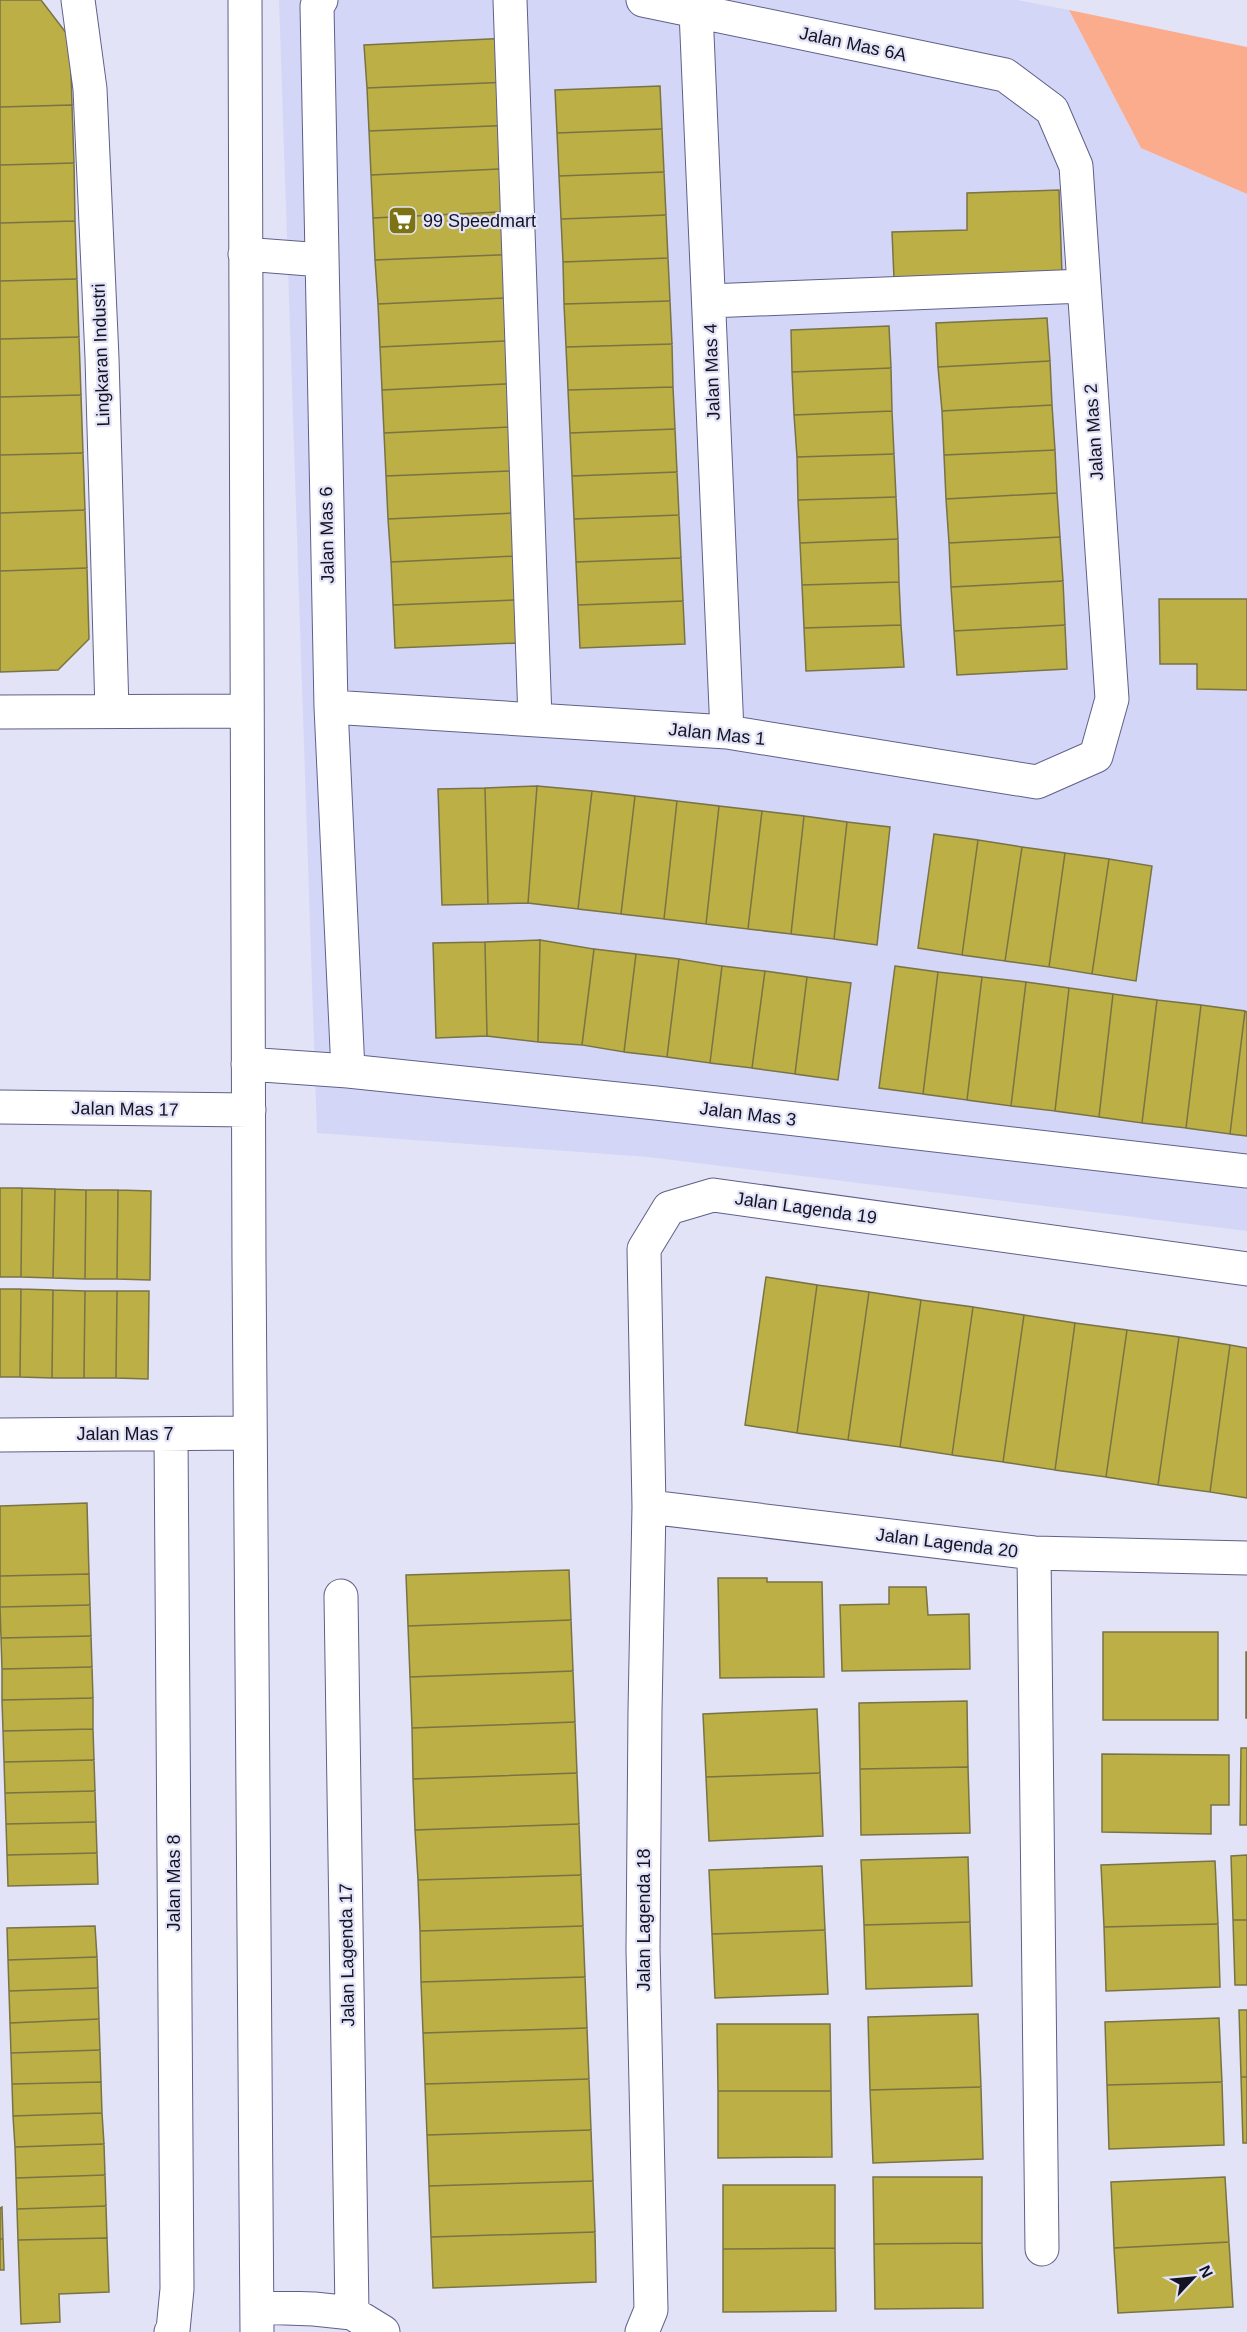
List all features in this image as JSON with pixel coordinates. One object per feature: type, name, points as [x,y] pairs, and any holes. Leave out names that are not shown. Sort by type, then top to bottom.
[{"type":"street","name":"Lingkaran Industri","points":[[78,0],[90,101],[102,358],[112,711]]},
{"type":"street","points":[[244,0],[250,1433],[257,2319],[314,2308],[352,2313],[383,2332]]},
{"type":"street","name":"Jalan Mas 6","points":[[321,0],[317,6],[331,707],[348,1071]]},
{"type":"street","points":[[510,0],[535,719]]},
{"type":"street","name":"Jalan Mas 6A","points":[[644,0],[1005,75],[1052,111]]},
{"type":"street","name":"Jalan Mas 4","points":[[696,11],[727,732]]},
{"type":"street","name":"Jalan Mas 2","points":[[1052,111],[1076,165],[1112,699],[1096,756]]},
{"type":"street","points":[[245,254],[322,260]]},
{"type":"street","points":[[709,301],[1084,286]]},
{"type":"street","name":"Jalan Mas 1","points":[[331,707],[727,732],[1037,782],[1096,756]]},
{"type":"street","points":[[0,712],[247,711]]},
{"type":"street","name":"Jalan Mas 3","points":[[248,1064],[348,1071],[656,1103],[1247,1171]]},
{"type":"street","name":"Jalan Mas 17","points":[[0,1107],[249,1110]]},
{"type":"street","name":"Jalan Lagenda 19","points":[[650,1506],[644,1249],[669,1208],[713,1196],[1247,1269]]},
{"type":"street","name":"Jalan Mas 7","points":[[0,1435],[250,1433]]},
{"type":"street","name":"Jalan Mas 8","points":[[171,1434],[177,2289],[171,2332]]},
{"type":"street","name":"Jalan Lagenda 20","points":[[650,1506],[1034,1553],[1247,1558]]},
{"type":"street","name":"Jalan Lagenda 18","points":[[642,2332],[651,2310],[643,1950],[645,1700],[650,1506]]},
{"type":"street","points":[[1034,1553],[1042,2249]]},
{"type":"street","name":"Jalan Lagenda 17","points":[[341,1596],[352,2313]]},
{"type":"shaded area","points":[[279,0],[1017,0],[1069,10],[1141,148],[1247,194],[1247,1231],[648,1157],[317,1133]]},
{"type":"shaded area","points":[[1069,10],[1247,47],[1247,194],[1141,148]]},
{"type":"building","points":[[0,0],[41,0],[70,38],[72,105],[0,107]]},
{"type":"building","points":[[511,38],[513,82],[367,88],[364,45]]},
{"type":"building","points":[[513,82],[515,125],[369,131],[367,88]]},
{"type":"building","points":[[660,86],[662,129],[557,133],[555,90]]},
{"type":"building","points":[[72,105],[74,163],[0,165],[0,107]]},
{"type":"building","points":[[515,125],[518,168],[371,175],[369,131]]},
{"type":"building","points":[[662,129],[664,172],[559,176],[557,133]]},
{"type":"building","points":[[74,163],[75,221],[0,223],[0,165]]},
{"type":"building","points":[[518,168],[519,211],[373,218],[371,175]]},
{"type":"building","points":[[664,172],[666,215],[561,219],[559,176]]},
{"type":"building","points":[[1059,190],[1062,274],[894,279],[892,232],[967,230],[967,193]]},
{"type":"building","points":[[519,211],[521,254],[375,260],[373,218]]},
{"type":"building","points":[[666,215],[668,258],[563,262],[561,219]]},
{"type":"building","points":[[75,221],[77,279],[0,281],[0,223]]},
{"type":"building","points":[[521,254],[524,297],[378,304],[375,260]]},
{"type":"building","points":[[668,258],[670,301],[564,304],[563,262]]},
{"type":"building","points":[[77,279],[79,337],[0,339],[0,281]]},
{"type":"building","points":[[524,297],[526,340],[380,347],[378,304]]},
{"type":"building","points":[[670,301],[672,344],[566,347],[564,304]]},
{"type":"building","points":[[1047,318],[1050,361],[938,367],[936,323]]},
{"type":"building","points":[[889,326],[891,368],[792,372],[791,330]]},
{"type":"building","points":[[79,337],[81,395],[0,397],[0,339]]},
{"type":"building","points":[[526,340],[528,383],[382,390],[380,347]]},
{"type":"building","points":[[672,344],[673,387],[568,390],[566,347]]},
{"type":"building","points":[[1050,361],[1052,405],[942,411],[938,367]]},
{"type":"building","points":[[891,368],[892,411],[794,415],[792,372]]},
{"type":"building","points":[[528,383],[530,426],[384,433],[382,390]]},
{"type":"building","points":[[673,387],[675,429],[570,433],[568,390]]},
{"type":"building","points":[[81,395],[83,453],[0,455],[0,397]]},
{"type":"building","points":[[1052,405],[1055,450],[944,455],[942,411]]},
{"type":"building","points":[[892,411],[894,454],[797,457],[794,415]]},
{"type":"building","points":[[530,426],[533,470],[386,476],[384,433]]},
{"type":"building","points":[[675,429],[677,472],[572,476],[570,433]]},
{"type":"building","points":[[1055,450],[1057,493],[946,499],[944,455]]},
{"type":"building","points":[[83,453],[85,510],[0,513],[0,455]]},
{"type":"building","points":[[894,454],[896,497],[798,500],[797,457]]},
{"type":"building","points":[[533,470],[535,512],[388,519],[386,476]]},
{"type":"building","points":[[677,472],[679,515],[574,519],[572,476]]},
{"type":"building","points":[[1057,493],[1060,537],[949,543],[946,499]]},
{"type":"building","points":[[896,497],[898,539],[800,543],[798,500]]},
{"type":"building","points":[[85,510],[87,568],[0,571],[0,513]]},
{"type":"building","points":[[535,512],[537,555],[391,562],[388,519]]},
{"type":"building","points":[[679,515],[681,558],[576,562],[574,519]]},
{"type":"building","points":[[1060,537],[1063,581],[951,587],[949,543]]},
{"type":"building","points":[[898,539],[899,582],[802,585],[800,543]]},
{"type":"building","points":[[537,555],[540,599],[393,605],[391,562]]},
{"type":"building","points":[[681,558],[683,601],[578,605],[576,562]]},
{"type":"building","points":[[87,568],[89,639],[58,670],[0,672],[0,571]]},
{"type":"building","points":[[1063,581],[1065,625],[954,631],[951,587]]},
{"type":"building","points":[[899,582],[901,625],[804,628],[802,585]]},
{"type":"building","points":[[540,599],[542,642],[395,648],[393,605]]},
{"type":"building","points":[[1159,599],[1247,599],[1247,690],[1197,689],[1197,664],[1160,664]]},
{"type":"building","points":[[683,601],[685,644],[580,648],[578,605]]},
{"type":"building","points":[[901,625],[904,667],[806,671],[804,628]]},
{"type":"building","points":[[1065,625],[1067,669],[957,675],[954,631]]},
{"type":"building","points":[[537,786],[592,791],[578,909],[528,903]]},
{"type":"building","points":[[537,786],[528,903],[488,904],[485,788]]},
{"type":"building","points":[[485,788],[488,904],[442,905],[438,789]]},
{"type":"building","points":[[592,791],[635,796],[621,914],[578,909]]},
{"type":"building","points":[[635,796],[677,801],[664,919],[621,914]]},
{"type":"building","points":[[677,801],[719,806],[706,924],[664,919]]},
{"type":"building","points":[[719,806],[762,811],[748,929],[706,924]]},
{"type":"building","points":[[762,811],[804,816],[791,934],[748,929]]},
{"type":"building","points":[[804,816],[847,822],[834,939],[791,934]]},
{"type":"building","points":[[847,822],[890,827],[877,945],[834,939]]},
{"type":"building","points":[[934,834],[978,840],[962,955],[918,948]]},
{"type":"building","points":[[978,840],[1022,847],[1005,961],[962,955]]},
{"type":"building","points":[[1022,847],[1065,853],[1049,967],[1005,961]]},
{"type":"building","points":[[1065,853],[1109,859],[1092,974],[1049,967]]},
{"type":"building","points":[[1109,859],[1152,866],[1136,981],[1092,974]]},
{"type":"building","points":[[540,940],[538,1042],[487,1036],[485,942]]},
{"type":"building","points":[[540,940],[594,949],[582,1045],[538,1042]]},
{"type":"building","points":[[485,942],[487,1036],[436,1038],[433,943]]},
{"type":"building","points":[[594,949],[636,954],[624,1052],[582,1045]]},
{"type":"building","points":[[636,954],[679,959],[667,1057],[624,1052]]},
{"type":"building","points":[[679,959],[722,966],[710,1063],[667,1057]]},
{"type":"building","points":[[722,966],[765,971],[752,1068],[710,1063]]},
{"type":"building","points":[[895,966],[938,972],[923,1094],[879,1088]]},
{"type":"building","points":[[765,971],[807,977],[795,1074],[752,1068]]},
{"type":"building","points":[[938,972],[982,977],[967,1100],[923,1094]]},
{"type":"building","points":[[807,977],[851,983],[838,1080],[795,1074]]},
{"type":"building","points":[[982,977],[1026,982],[1011,1106],[967,1100]]},
{"type":"building","points":[[1026,982],[1069,988],[1055,1111],[1011,1106]]},
{"type":"building","points":[[1069,988],[1113,994],[1099,1117],[1055,1111]]},
{"type":"building","points":[[1113,994],[1157,1000],[1142,1123],[1099,1117]]},
{"type":"building","points":[[1157,1000],[1201,1005],[1186,1128],[1142,1123]]},
{"type":"building","points":[[1201,1005],[1245,1011],[1230,1134],[1186,1128]]},
{"type":"building","points":[[1245,1011],[1247,1012],[1247,1136],[1230,1134]]},
{"type":"building","points":[[0,1188],[22,1188],[21,1277],[0,1277]]},
{"type":"building","points":[[22,1188],[55,1189],[53,1278],[21,1277]]},
{"type":"building","points":[[55,1189],[86,1190],[85,1279],[53,1278]]},
{"type":"building","points":[[86,1190],[118,1190],[117,1279],[85,1279]]},
{"type":"building","points":[[118,1190],[151,1191],[150,1280],[117,1279]]},
{"type":"building","points":[[766,1277],[817,1285],[797,1433],[745,1425]]},
{"type":"building","points":[[817,1285],[869,1292],[848,1440],[797,1433]]},
{"type":"building","points":[[0,1289],[21,1289],[20,1377],[0,1377]]},
{"type":"building","points":[[21,1289],[53,1290],[52,1378],[20,1377]]},
{"type":"building","points":[[53,1290],[85,1291],[84,1378],[52,1378]]},
{"type":"building","points":[[85,1291],[117,1291],[116,1378],[84,1378]]},
{"type":"building","points":[[117,1291],[149,1291],[148,1379],[116,1378]]},
{"type":"building","points":[[869,1292],[921,1300],[900,1447],[848,1440]]},
{"type":"building","points":[[921,1300],[973,1307],[952,1455],[900,1447]]},
{"type":"building","points":[[973,1307],[1024,1315],[1003,1462],[952,1455]]},
{"type":"building","points":[[1024,1315],[1075,1323],[1055,1470],[1003,1462]]},
{"type":"building","points":[[1075,1323],[1127,1330],[1106,1477],[1055,1470]]},
{"type":"building","points":[[1127,1330],[1179,1337],[1158,1485],[1106,1477]]},
{"type":"building","points":[[1179,1337],[1230,1345],[1210,1492],[1158,1485]]},
{"type":"building","points":[[1230,1345],[1247,1348],[1247,1498],[1210,1492]]},
{"type":"building","points":[[87,1503],[89,1574],[0,1576],[0,1506]]},
{"type":"building","points":[[569,1570],[571,1620],[408,1626],[406,1575]]},
{"type":"building","points":[[89,1574],[90,1605],[0,1607],[0,1576]]},
{"type":"building","points":[[718,1578],[767,1578],[767,1582],[822,1582],[824,1677],[720,1678]]},
{"type":"building","points":[[889,1587],[926,1587],[928,1615],[969,1614],[970,1669],[842,1671],[840,1605],[889,1604]]},
{"type":"building","points":[[90,1605],[91,1636],[1,1638],[0,1607]]},
{"type":"building","points":[[571,1620],[573,1671],[410,1677],[408,1626]]},
{"type":"building","points":[[1103,1632],[1218,1632],[1218,1720],[1103,1720]]},
{"type":"building","points":[[91,1636],[92,1667],[2,1669],[1,1638]]},
{"type":"building","points":[[1247,1652],[1247,1718],[1246,1718]]},
{"type":"building","points":[[92,1667],[93,1698],[2,1700],[2,1669]]},
{"type":"building","points":[[573,1671],[575,1722],[412,1728],[410,1677]]},
{"type":"building","points":[[93,1698],[93,1729],[3,1731],[2,1700]]},
{"type":"building","points":[[967,1701],[968,1767],[860,1769],[859,1703]]},
{"type":"building","points":[[817,1709],[820,1773],[706,1777],[703,1714]]},
{"type":"building","points":[[575,1722],[577,1773],[413,1779],[412,1728]]},
{"type":"building","points":[[93,1729],[94,1760],[4,1762],[3,1731]]},
{"type":"building","points":[[1241,1748],[1247,1748],[1247,1825],[1240,1825]]},
{"type":"building","points":[[1102,1754],[1229,1755],[1229,1805],[1211,1805],[1211,1834],[1102,1832]]},
{"type":"building","points":[[94,1760],[95,1791],[5,1793],[4,1762]]},
{"type":"building","points":[[968,1767],[970,1833],[861,1835],[860,1769]]},
{"type":"building","points":[[577,1773],[579,1824],[415,1830],[413,1779]]},
{"type":"building","points":[[820,1773],[823,1836],[709,1841],[706,1777]]},
{"type":"building","points":[[95,1791],[96,1822],[6,1824],[5,1793]]},
{"type":"building","points":[[96,1822],[97,1853],[7,1855],[6,1824]]},
{"type":"building","points":[[579,1824],[581,1875],[418,1880],[415,1830]]},
{"type":"building","points":[[97,1853],[98,1884],[8,1886],[7,1855]]},
{"type":"building","points":[[1247,1855],[1247,1920],[1233,1920],[1231,1856]]},
{"type":"building","points":[[968,1857],[970,1922],[864,1925],[861,1860]]},
{"type":"building","points":[[1215,1861],[1218,1924],[1104,1927],[1101,1865]]},
{"type":"building","points":[[822,1866],[825,1930],[712,1934],[709,1870]]},
{"type":"building","points":[[581,1875],[583,1926],[420,1931],[418,1880]]},
{"type":"building","points":[[1233,1920],[1247,1920],[1247,1985],[1235,1985]]},
{"type":"building","points":[[970,1922],[972,1986],[866,1989],[864,1925]]},
{"type":"building","points":[[1218,1924],[1220,1987],[1106,1991],[1104,1927]]},
{"type":"building","points":[[95,1926],[97,1957],[8,1960],[7,1928]]},
{"type":"building","points":[[583,1926],[585,1977],[421,1982],[420,1931]]},
{"type":"building","points":[[825,1930],[828,1994],[715,1998],[712,1934]]},
{"type":"building","points":[[97,1957],[98,1988],[9,1991],[8,1960]]},
{"type":"building","points":[[585,1977],[587,2028],[423,2033],[421,1982]]},
{"type":"building","points":[[98,1988],[99,2019],[10,2023],[9,1991]]},
{"type":"building","points":[[1239,2010],[1247,2010],[1247,2077],[1241,2077]]},
{"type":"building","points":[[978,2014],[981,2087],[870,2090],[868,2017]]},
{"type":"building","points":[[1219,2018],[1222,2082],[1107,2085],[1105,2022]]},
{"type":"building","points":[[99,2019],[100,2050],[11,2053],[10,2023]]},
{"type":"building","points":[[717,2024],[830,2024],[831,2091],[718,2091]]},
{"type":"building","points":[[587,2028],[589,2079],[425,2084],[423,2033]]},
{"type":"building","points":[[100,2050],[101,2082],[12,2084],[11,2053]]},
{"type":"building","points":[[1241,2077],[1247,2077],[1247,2143],[1243,2143]]},
{"type":"building","points":[[589,2079],[591,2130],[427,2135],[425,2084]]},
{"type":"building","points":[[101,2082],[102,2113],[13,2116],[12,2084]]},
{"type":"building","points":[[1222,2082],[1224,2145],[1109,2149],[1107,2085]]},
{"type":"building","points":[[981,2087],[983,2159],[873,2163],[870,2090]]},
{"type":"building","points":[[718,2091],[831,2091],[832,2157],[718,2158]]},
{"type":"building","points":[[102,2113],[104,2144],[15,2147],[13,2116]]},
{"type":"building","points":[[591,2130],[593,2181],[429,2186],[427,2135]]},
{"type":"building","points":[[104,2144],[105,2175],[16,2178],[15,2147]]},
{"type":"building","points":[[105,2175],[106,2206],[17,2209],[16,2178]]},
{"type":"building","points":[[873,2177],[982,2177],[982,2243],[874,2244]]},
{"type":"building","points":[[1225,2177],[1229,2242],[1114,2248],[1111,2182]]},
{"type":"building","points":[[593,2181],[595,2232],[431,2237],[429,2186]]},
{"type":"building","points":[[723,2185],[835,2185],[835,2248],[723,2249]]},
{"type":"building","points":[[106,2206],[107,2238],[18,2240],[17,2209]]},
{"type":"building","points":[[2,2207],[3,2239],[0,2239],[0,2208]]},
{"type":"building","points":[[595,2232],[596,2282],[433,2288],[431,2237]]},
{"type":"building","points":[[107,2238],[109,2292],[59,2294],[60,2322],[21,2324],[18,2240]]},
{"type":"building","points":[[0,2239],[3,2239],[4,2270],[0,2270]]},
{"type":"building","points":[[1229,2242],[1233,2307],[1118,2313],[1114,2248]]},
{"type":"building","points":[[982,2243],[983,2308],[875,2309],[874,2244]]},
{"type":"building","points":[[835,2248],[836,2311],[723,2312],[723,2249]]},
{"type":"place","name":"99 Speedmart","points":[[402,221]]}]
